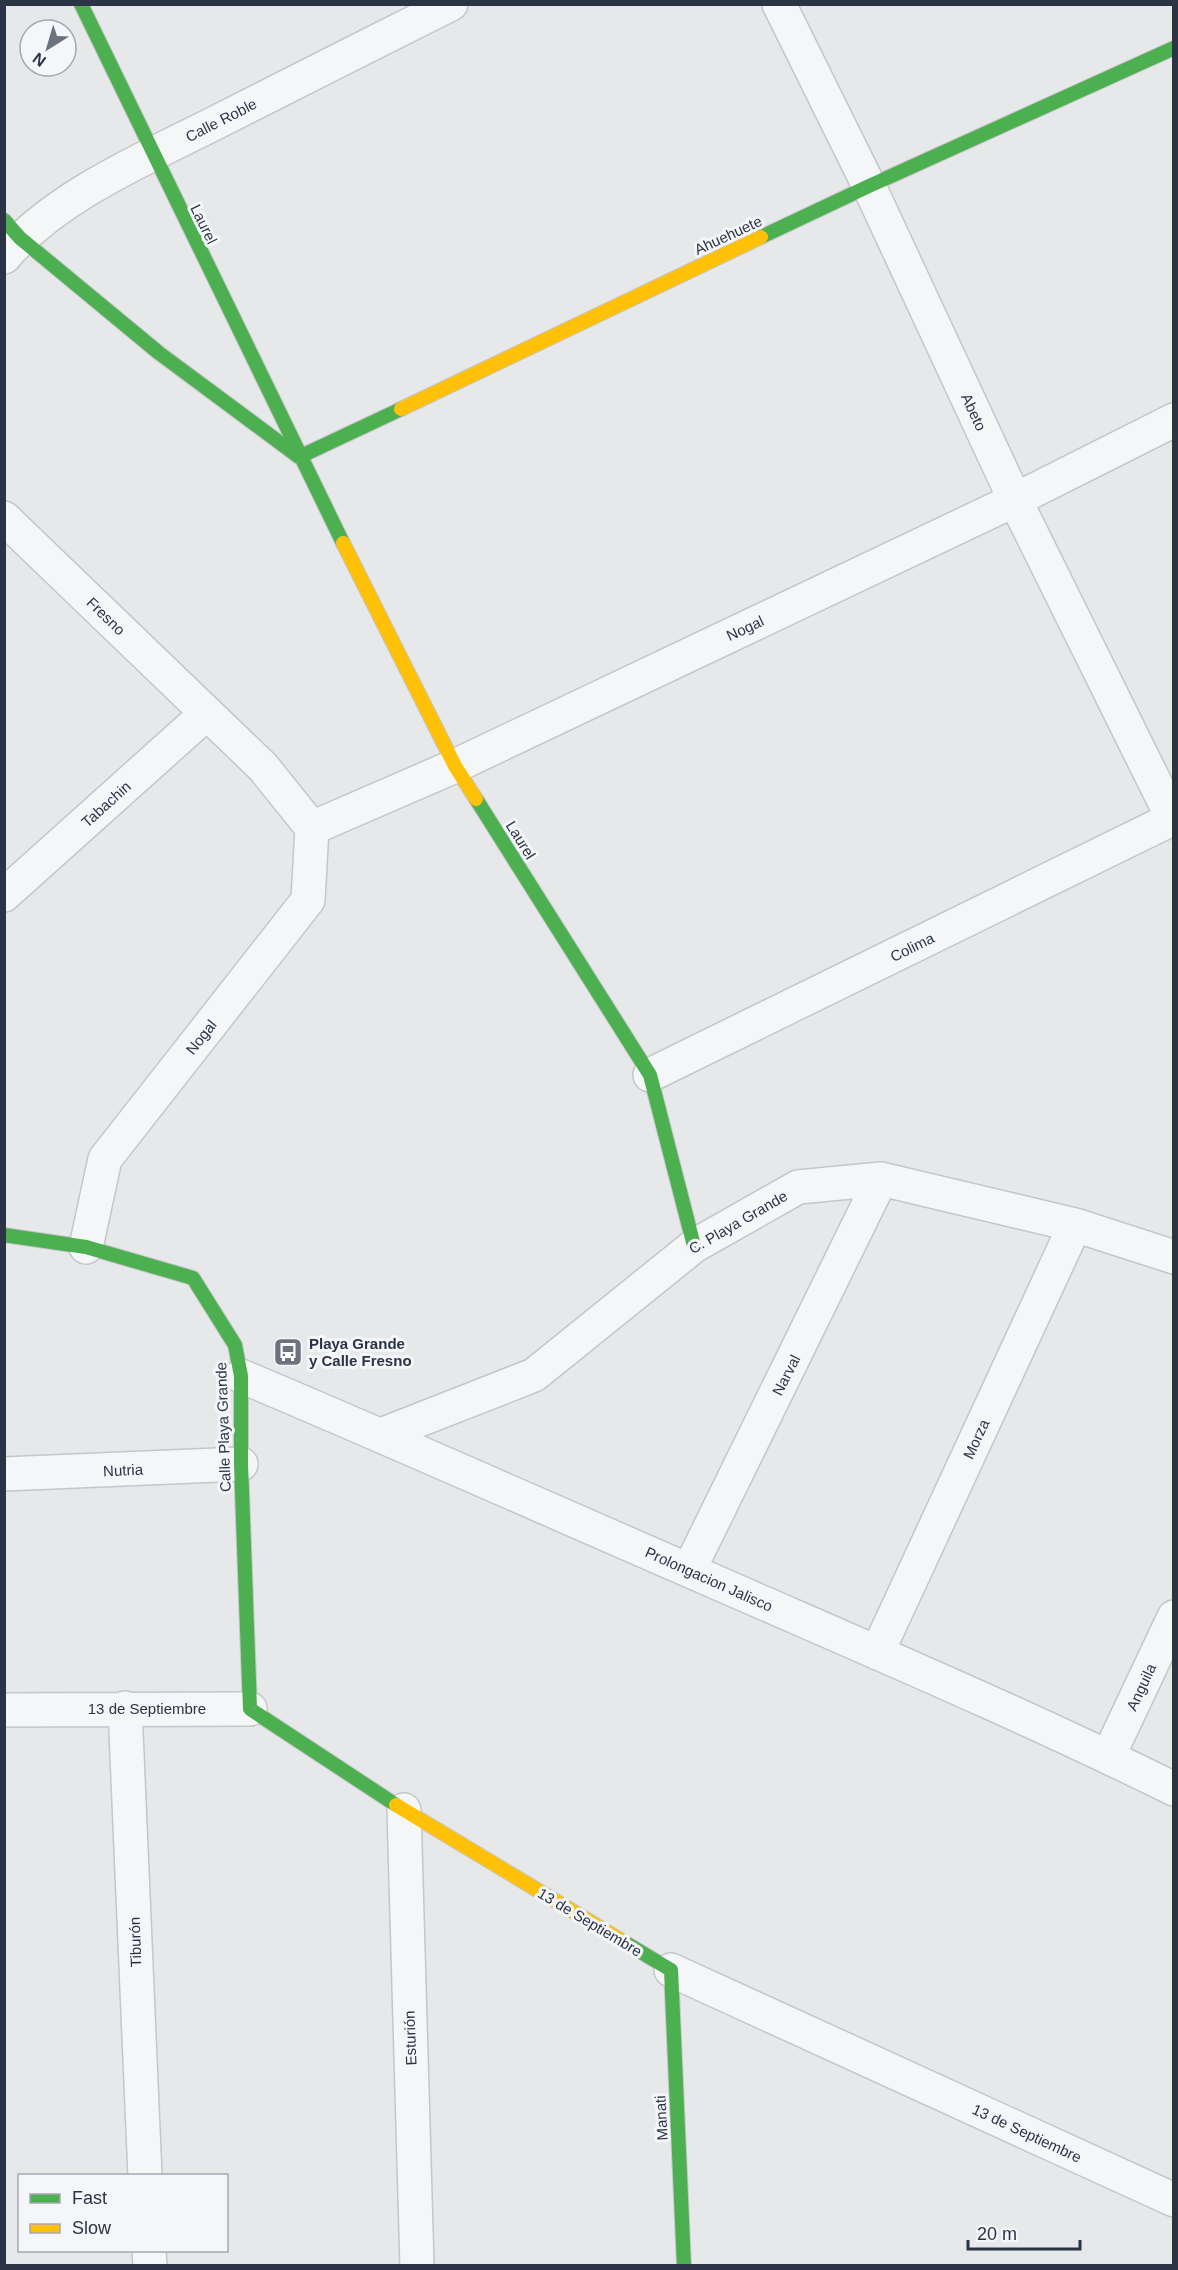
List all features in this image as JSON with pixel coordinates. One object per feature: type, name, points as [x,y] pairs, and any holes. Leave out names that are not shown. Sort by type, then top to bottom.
[{"type":"street","name":"Laurel","points":[[81,4],[299,457],[455,766],[650,1075],[694,1246]]},
{"type":"street","name":"Calle Roble","points":[[10,238],[79,195],[152,155],[451,4]]},
{"type":"street","name":"Abeto","points":[[779,4],[869,186],[1016,500],[1173,820]]},
{"type":"street","name":"Ahuehuete","points":[[299,457],[869,186],[1173,48]]},
{"type":"street","name":"Laurel","points":[[10,238],[299,457]]},
{"type":"street","name":"Nogal","points":[[86,1247],[105,1159],[308,900],[312,828],[455,766],[1016,500],[1173,420]]},
{"type":"street","name":"Fresno","points":[[4,518],[207,713]]},
{"type":"street","points":[[207,713],[263,767],[312,828]]},
{"type":"street","name":"Tabachin","points":[[4,895],[207,713]]},
{"type":"street","name":"Colima","points":[[650,1075],[1173,820]]},
{"type":"street","name":"C. Playa Grande","points":[[381,1435],[534,1375],[694,1246],[798,1187],[882,1179],[1075,1225],[1173,1257]]},
{"type":"street","name":"Narval","points":[[689,1570],[882,1179]]},
{"type":"street","name":"Morza","points":[[877,1653],[1075,1225]]},
{"type":"street","name":"Calle Playa Grande","points":[[4,1235],[86,1247],[193,1278],[235,1345],[241,1376],[241,1464],[250,1708]]},
{"type":"street","name":"Prolongacion Jalisco","points":[[241,1376],[381,1435],[877,1653],[1108,1757],[1173,1789]]},
{"type":"street","name":"Nutria","points":[[4,1474],[241,1464]]},
{"type":"street","name":"Anguila","points":[[1108,1757],[1173,1617]]},
{"type":"street","name":"Tiburón","points":[[125,1708],[145,2174]]},
{"type":"street","name":"13 de Septiembre","points":[[4,1710],[250,1708],[404,1810],[671,1970],[1173,2200]]},
{"type":"street","name":"Esturión","points":[[404,1810],[417,2265]]},
{"type":"street","name":"Manati","points":[[671,1970],[684,2265]]},
{"type":"traffic: fast","points":[[81,4],[343,543]]},
{"type":"traffic: fast","points":[[761,237],[1174,48]]},
{"type":"traffic: fast","points":[[4,220],[20,238],[159,353],[299,457],[401,409]]},
{"type":"traffic: fast","points":[[476,799],[650,1075],[694,1246]]},
{"type":"traffic: fast","points":[[4,1235],[86,1247],[193,1278],[235,1345],[241,1376],[241,1464],[250,1709],[396,1805]]},
{"type":"traffic: fast","points":[[624,1942],[671,1970],[684,2266]]},
{"type":"traffic: slow","points":[[401,409],[761,237]]},
{"type":"traffic: slow","points":[[343,543],[455,766],[476,799]]},
{"type":"traffic: slow","points":[[396,1805],[624,1942]]},
{"type":"place","name":"Playa Grande y Calle Fresno","points":[[288,1352]]}]
